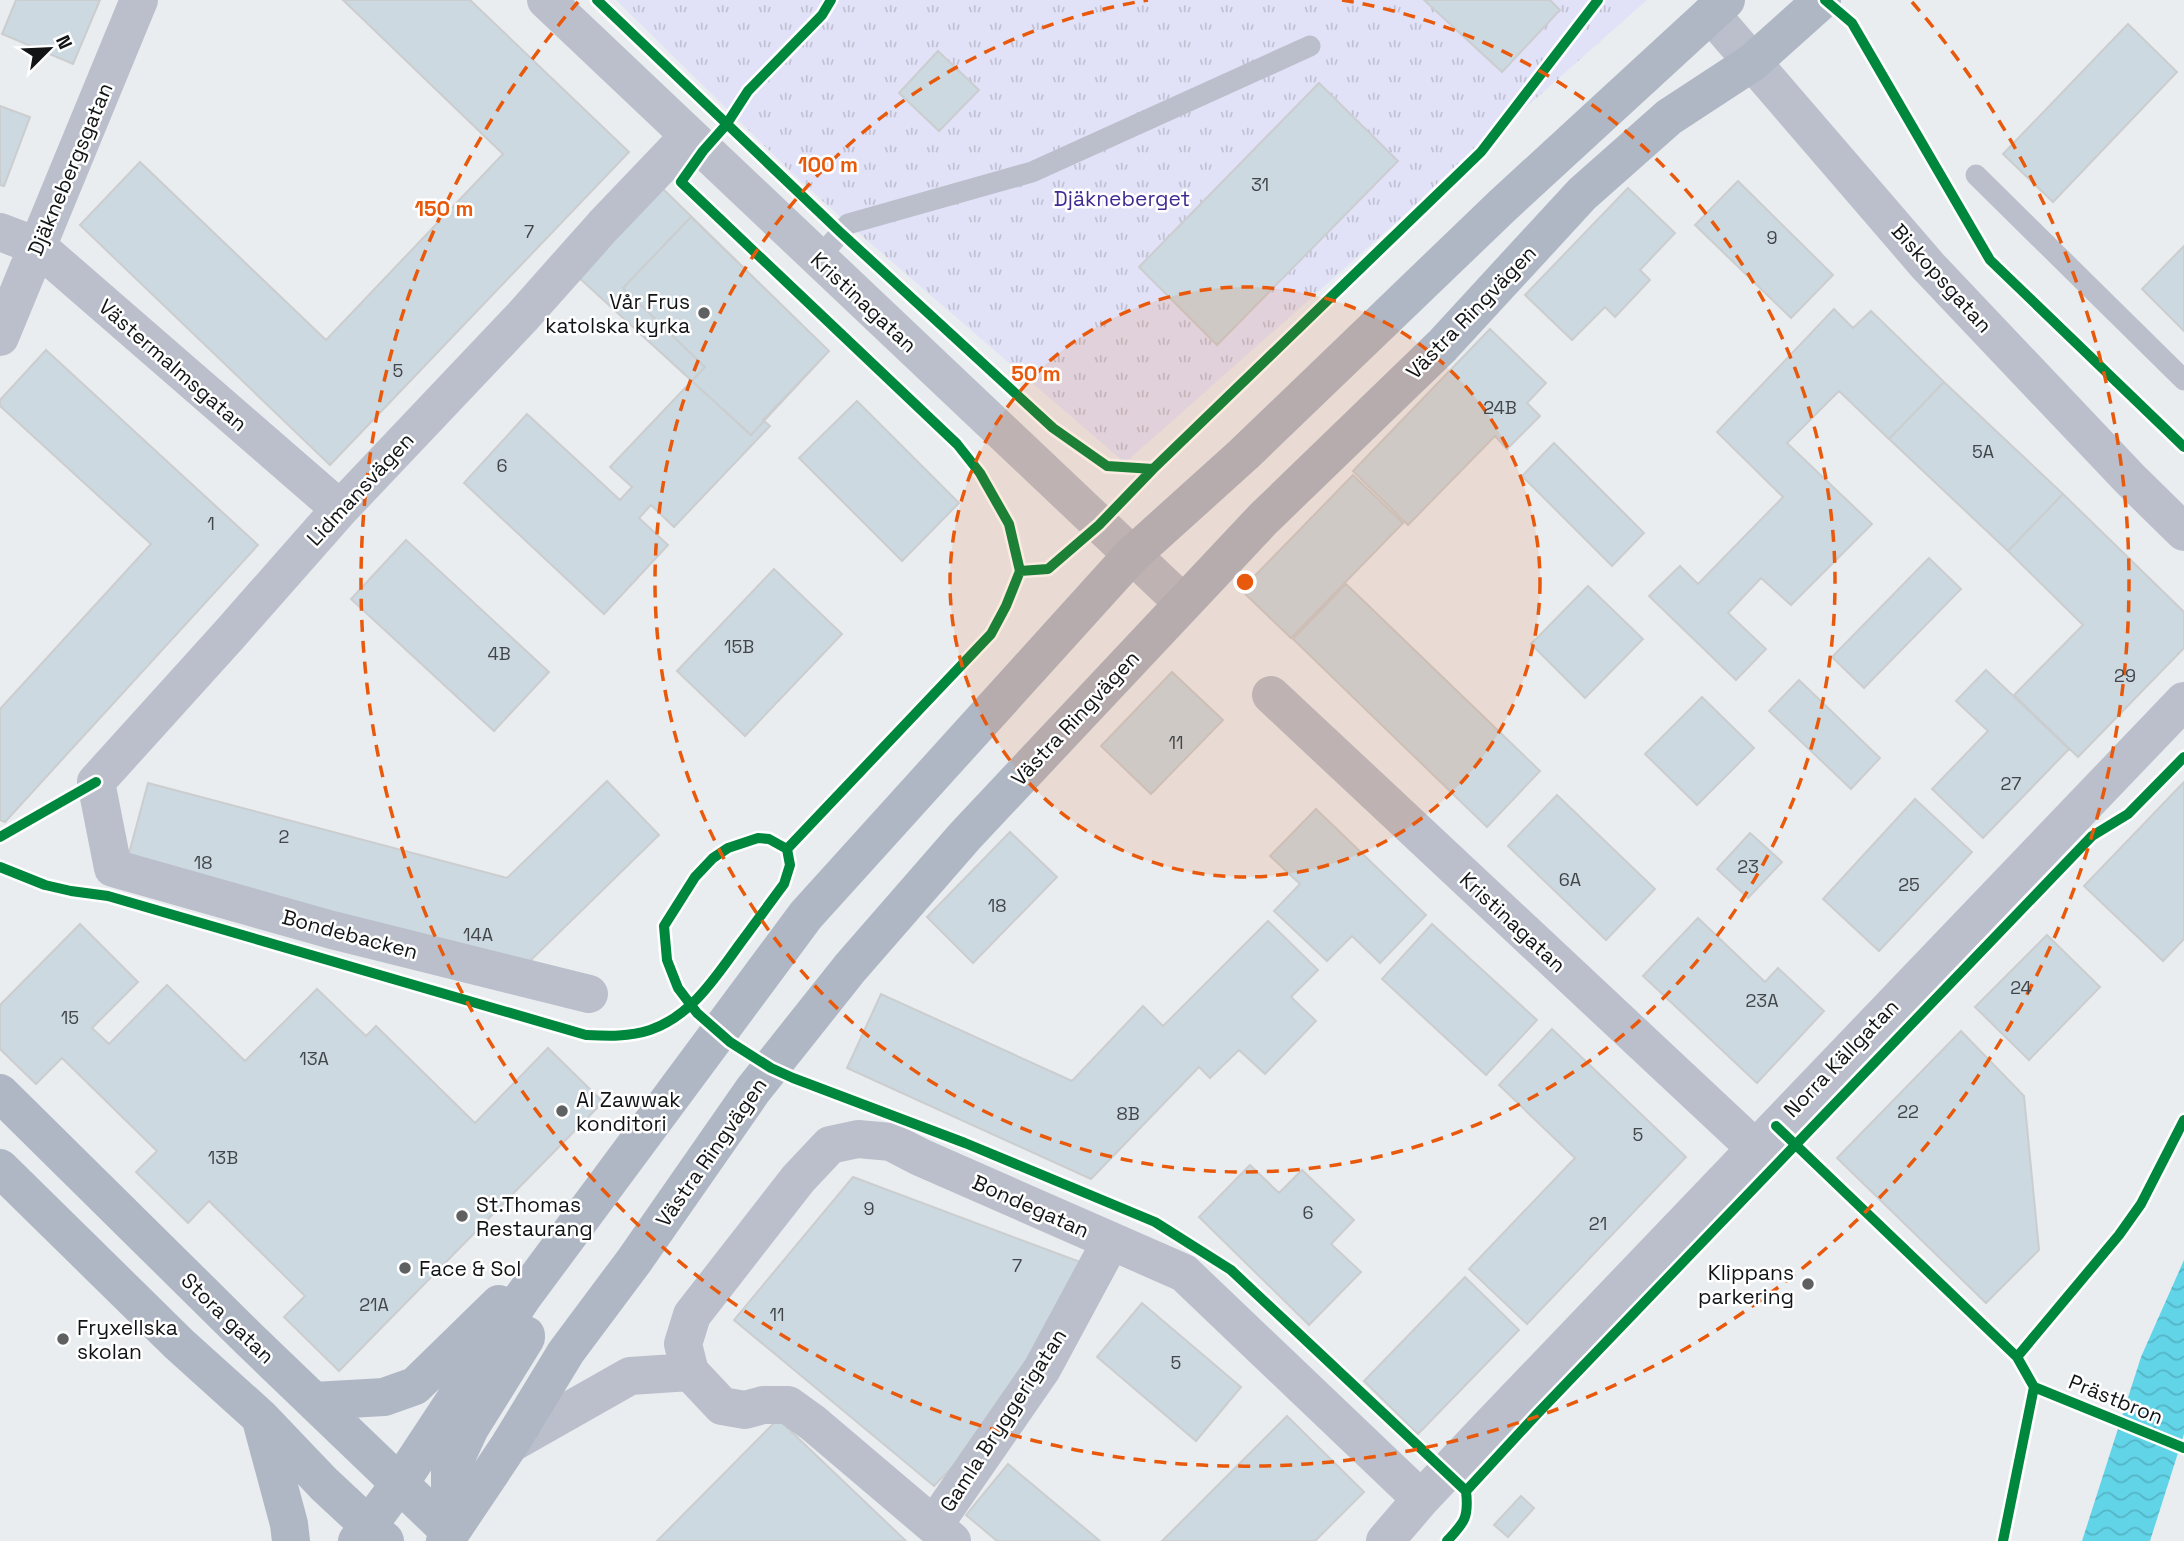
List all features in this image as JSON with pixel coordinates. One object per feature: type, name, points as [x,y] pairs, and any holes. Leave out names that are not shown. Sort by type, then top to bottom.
[{"type":"main road","name":"Västra Ringvägen","points":[[451,1538],[566,1352],[635,1261],[753,1090],[850,968],[965,836],[1263,519],[1442,345],[1583,194],[1669,117],[1753,62],[1822,0]]},
{"type":"main road","points":[[0,1168],[179,1344],[261,1418],[376,1537],[400,1483],[522,1298],[806,915],[1131,555],[1244,454],[1502,206],[1719,7]]},
{"type":"main road","name":"Stora gatan","points":[[0,1094],[400,1483],[451,1538]]},
{"type":"main road","points":[[314,1401],[384,1397],[415,1386],[497,1304],[522,1298]]},
{"type":"main road","points":[[451,1538],[450,1471],[470,1429],[526,1338],[522,1298]]},
{"type":"main road","points":[[261,1418],[291,1541]]},
{"type":"street","name":"Djäknebergsgatan","points":[[0,337],[139,0]]},
{"type":"street","name":"Kristinagatan","points":[[546,0],[1183,603]]},
{"type":"street","name":"Biskopsgatan","points":[[1719,7],[1753,62],[1928,267],[2130,479],[2184,531]]},
{"type":"street","name":"Lidmansvägen","points":[[113,868],[96,782],[340,509],[689,136]]},
{"type":"street","name":"Västermalmsgatan","points":[[0,232],[37,246],[340,509]]},
{"type":"street","name":"Kristinagatan","points":[[1272,695],[1755,1147]]},
{"type":"street","name":"Norra Källgatan","points":[[1385,1541],[1421,1499],[1755,1147],[2184,701]]},
{"type":"street","name":"Bondebacken","points":[[113,868],[332,930],[589,995]]},
{"type":"street","name":"Bondegatan","points":[[690,1372],[683,1344],[692,1315],[798,1179],[830,1144],[858,1139],[891,1142],[1184,1273],[1421,1499]]},
{"type":"street","name":"Gamla Bryggerigatan","points":[[943,1533],[1042,1369],[1111,1241]]},
{"type":"street","points":[[510,1444],[630,1376],[690,1372],[722,1406],[746,1410],[763,1405],[788,1405],[943,1533]]},
{"type":"lane","points":[[818,259],[848,223],[1032,172],[1310,46]]},
{"type":"lane","points":[[1976,175],[2184,380]]},
{"type":"green space","name":"Djäkneberget","points":[[616,0],[1647,0],[1125,463],[848,224],[791,172]]},
{"type":"water","points":[[2184,1260],[2184,1434],[2150,1541],[2082,1541],[2141,1357]]},
{"type":"building","points":[[16,0],[100,0],[73,64],[2,34]]},
{"type":"building","points":[[343,0],[470,0],[629,152],[330,465],[80,225],[140,162],[326,340],[503,154]]},
{"type":"building","points":[[1424,0],[1550,0],[1560,10],[1502,72]]},
{"type":"building","points":[[2128,24],[2177,72],[2053,202],[2003,154]]},
{"type":"building","points":[[938,51],[979,90],[939,131],[899,93]]},
{"type":"building","points":[[1319,83],[1398,161],[1217,345],[1139,267]]},
{"type":"building","points":[[0,106],[30,117],[4,186],[0,185]]},
{"type":"building","points":[[1738,181],[1833,275],[1791,318],[1695,225]]},
{"type":"building","name":"Vår Frus katolska kyrka","points":[[659,185],[829,351],[751,435],[576,275]]},
{"type":"building","points":[[1628,188],[1675,233],[1640,270],[1650,280],[1615,317],[1605,307],[1572,340],[1525,295]]},
{"type":"building","points":[[691,217],[829,351],[763,420],[770,426],[674,527],[651,505],[639,518],[668,545],[604,614],[464,483],[527,414],[620,500],[632,487],[610,467],[705,367],[623,288]]},
{"type":"building","points":[[2184,246],[2184,331],[2142,289]]},
{"type":"building","points":[[1834,309],[1853,328],[1871,311],[1944,382],[1889,439],[1839,391],[1787,443],[1872,524],[1791,605],[1761,578],[1728,613],[1766,649],[1736,680],[1649,596],[1680,566],[1698,584],[1783,497],[1717,432]]},
{"type":"building","points":[[1490,329],[1546,383],[1527,403],[1540,416],[1507,449],[1495,436],[1408,525],[1353,471]]},
{"type":"building","points":[[46,350],[258,545],[5,822],[0,820],[0,709],[151,544],[0,406],[0,400]]},
{"type":"building","points":[[1944,382],[2063,494],[2008,551],[1889,439]]},
{"type":"building","points":[[857,401],[959,503],[902,561],[799,458]]},
{"type":"building","points":[[1554,443],[1644,533],[1612,566],[1522,476]]},
{"type":"building","points":[[1353,475],[1403,523],[1291,638],[1241,590]]},
{"type":"building","points":[[2063,494],[2184,612],[2184,648],[2078,757],[2014,695],[2083,625],[2008,551]]},
{"type":"building","points":[[406,540],[549,672],[494,731],[351,599]]},
{"type":"building","points":[[1929,558],[1961,589],[1864,688],[1832,657]]},
{"type":"building","points":[[774,569],[842,634],[745,736],[677,671]]},
{"type":"building","points":[[1346,584],[1540,771],[1487,827],[1293,639]]},
{"type":"building","points":[[1588,586],[1643,639],[1585,698],[1531,644]]},
{"type":"building","points":[[1986,670],[2069,749],[1983,838],[1932,789],[1988,731],[1956,701]]},
{"type":"building","points":[[1172,672],[1223,720],[1151,794],[1101,746]]},
{"type":"building","points":[[1799,680],[1880,758],[1851,789],[1769,711]]},
{"type":"building","points":[[1702,697],[1754,748],[1697,805],[1645,754]]},
{"type":"building","points":[[607,781],[659,835],[527,964],[128,857],[148,783],[507,878]]},
{"type":"building","points":[[2184,782],[2184,939],[2163,961],[2084,886]]},
{"type":"building","points":[[1557,795],[1655,889],[1606,940],[1508,846]]},
{"type":"building","points":[[1915,799],[1972,852],[1879,951],[1823,899]]},
{"type":"building","points":[[1316,809],[1426,915],[1380,963],[1352,936],[1327,961],[1274,911],[1300,884],[1270,856]]},
{"type":"building","points":[[1010,832],[1057,877],[973,963],[927,917]]},
{"type":"building","points":[[1750,833],[1782,862],[1748,898],[1717,869]]},
{"type":"building","points":[[1698,918],[1765,982],[1778,968],[1824,1011],[1757,1083],[1643,976]]},
{"type":"building","points":[[1268,921],[1318,970],[1291,997],[1316,1021],[1265,1074],[1239,1050],[1210,1078],[1199,1067],[1091,1179],[847,1068],[881,994],[1072,1081],[1143,1006],[1163,1026]]},
{"type":"building","points":[[80,924],[138,982],[92,1028],[109,1044],[167,985],[245,1061],[317,989],[366,1036],[376,1026],[475,1123],[548,1048],[603,1102],[339,1371],[284,1317],[305,1296],[209,1201],[188,1223],[136,1172],[157,1151],[62,1058],[36,1084],[0,1049],[0,1005]]},
{"type":"building","points":[[1432,924],[1537,1020],[1486,1075],[1382,979]]},
{"type":"building","points":[[2047,935],[2100,987],[2029,1060],[1975,1007]]},
{"type":"building","points":[[1552,1029],[1686,1157],[1527,1324],[1469,1269],[1575,1158],[1499,1085]]},
{"type":"building","points":[[1961,1031],[2024,1096],[2039,1250],[1986,1303],[1837,1158]]},
{"type":"building","points":[[1250,1165],[1279,1193],[1302,1170],[1354,1220],[1331,1244],[1361,1272],[1309,1325],[1199,1217]]},
{"type":"building","points":[[853,1177],[1083,1263],[990,1428],[934,1486],[734,1320]]},
{"type":"building","points":[[1465,1277],[1519,1330],[1418,1434],[1364,1381]]},
{"type":"building","points":[[1142,1303],[1241,1387],[1196,1441],[1097,1357]]},
{"type":"building","points":[[1287,1416],[1364,1492],[1315,1541],[1162,1541]]},
{"type":"building","points":[[778,1419],[906,1541],[657,1541]]},
{"type":"building","points":[[1008,1464],[1100,1541],[997,1541],[966,1515]]},
{"type":"building","points":[[1521,1496],[1534,1508],[1508,1537],[1494,1525]]},
{"type":"cycle path","points":[[597,0],[840,232],[1053,428],[1107,466],[1153,469]]},
{"type":"cycle path","points":[[831,0],[822,15],[748,91],[726,125],[681,182],[957,444],[980,473],[1009,524],[1020,571]]},
{"type":"cycle path","points":[[1447,1541],[1464,1519],[1467,1507],[1466,1491],[1231,1270],[1155,1222],[965,1143],[771,1068],[730,1042],[697,1013],[678,988],[667,960],[664,926],[695,877],[713,858],[728,848],[758,838],[769,839],[787,849],[991,634],[1020,571],[1048,569],[1099,525],[1153,469],[1481,152],[1598,0]]},
{"type":"cycle path","points":[[1825,0],[1852,23],[1990,260],[2184,447]]},
{"type":"cycle path","points":[[1466,1491],[2092,836],[2128,814],[2184,757]]},
{"type":"cycle path","points":[[0,837],[96,782]]},
{"type":"cycle path","points":[[0,867],[45,885],[108,896],[586,1035],[610,1036],[642,1032],[665,1024],[701,995],[784,884],[790,865],[787,849]]},
{"type":"cycle path","points":[[2017,1357],[2119,1235],[2141,1204],[2184,1120]]},
{"type":"cycle path","points":[[1776,1126],[2017,1357],[2034,1387],[2003,1541]]},
{"type":"cycle path","name":"Prästbron","points":[[2034,1387],[2184,1448]]},
{"type":"place","name":"Vår Frus katolska kyrka","points":[[704,313]]},
{"type":"place","name":"Al Zawwak konditori","points":[[562,1111]]},
{"type":"place","name":"St.Thomas Restaurang","points":[[462,1216]]},
{"type":"place","name":"Face & Sol","points":[[405,1268]]},
{"type":"place","name":"Klippans parkering","points":[[1808,1284]]},
{"type":"place","name":"Fryxellska skolan","points":[[63,1339]]}]
